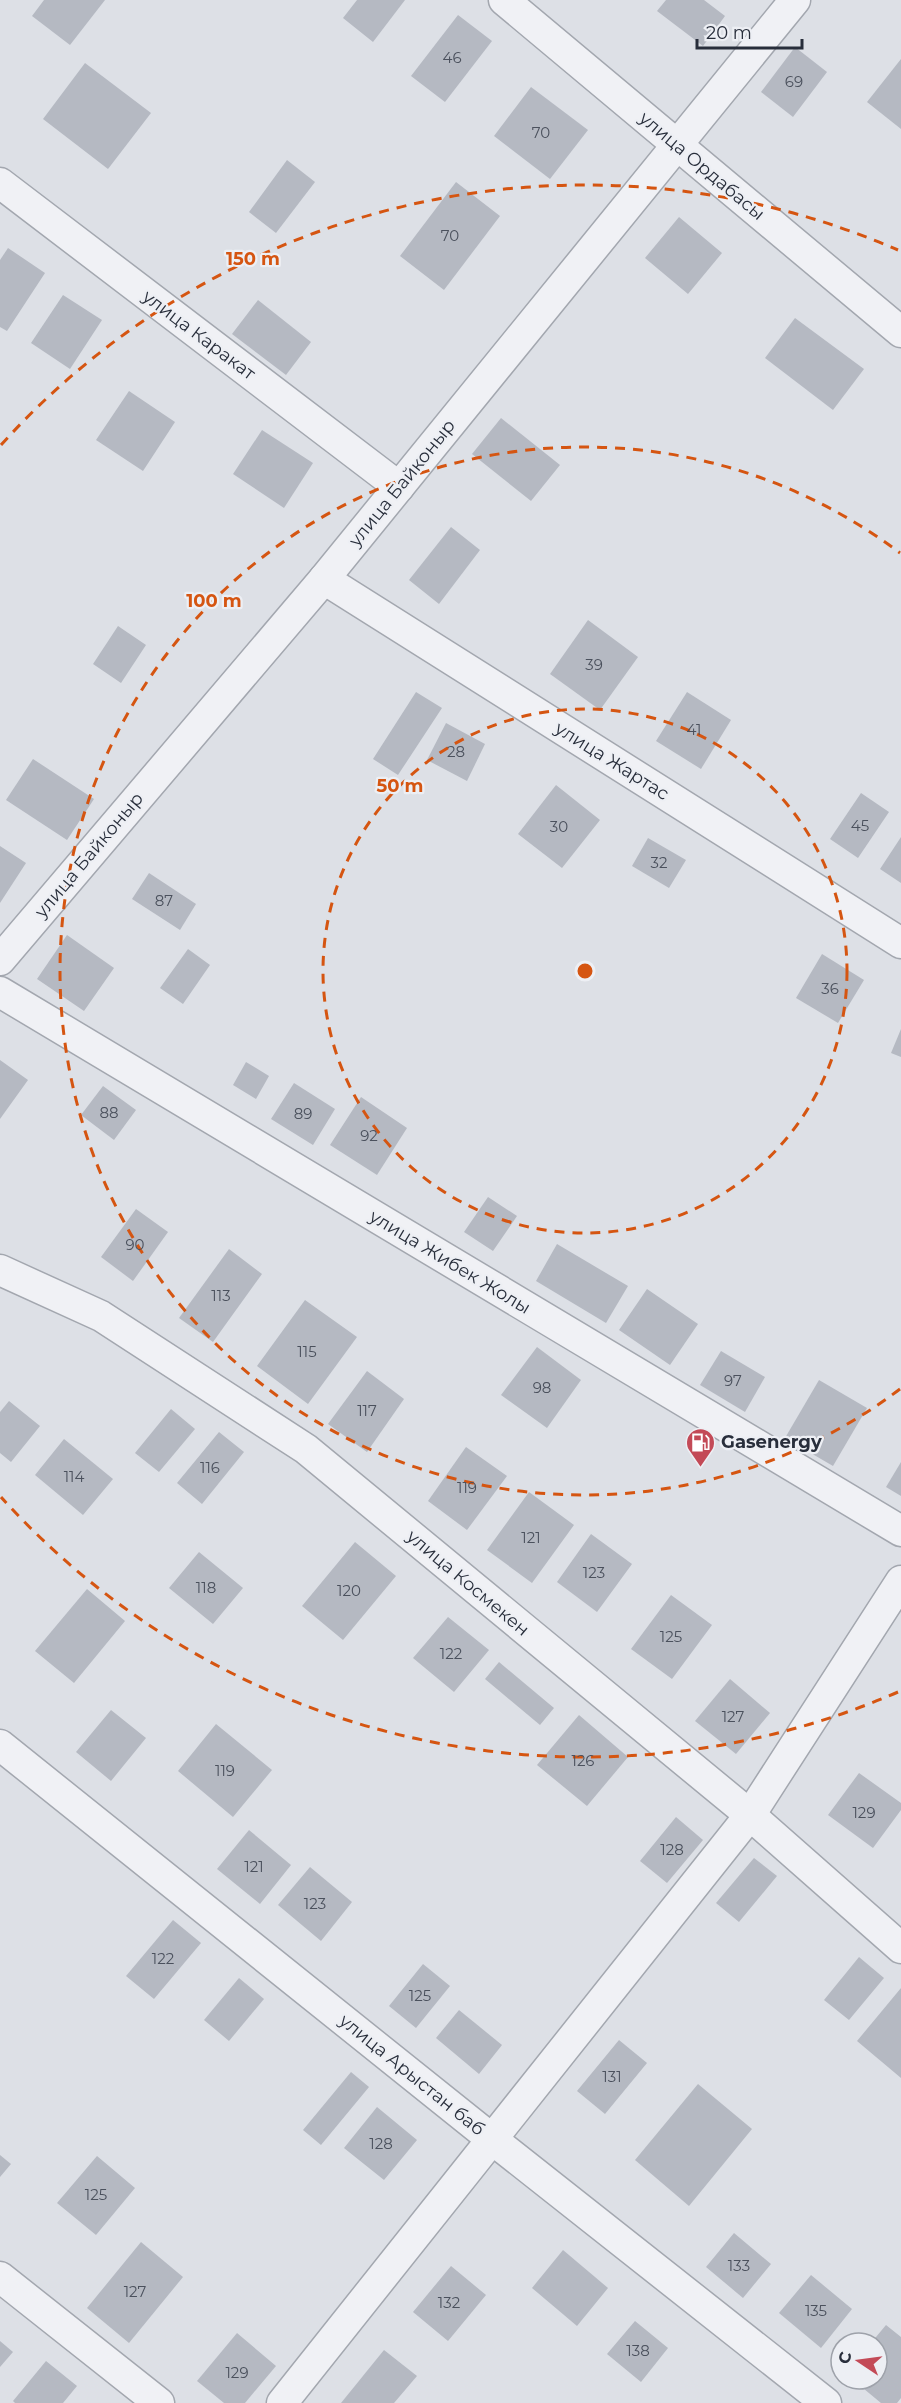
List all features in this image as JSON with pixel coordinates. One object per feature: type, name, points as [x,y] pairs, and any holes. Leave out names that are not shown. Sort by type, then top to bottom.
[{"type":"street","name":"улица Ордабасы","points":[[504,0],[901,332]]},
{"type":"street","name":"улица Байконыр","points":[[0,960],[324,579],[795,0]]},
{"type":"street","name":"улица Каракат","points":[[0,183],[399,487]]},
{"type":"street","name":"улица Жартас","points":[[324,579],[901,943]]},
{"type":"street","name":"улица Жибек Жолы","points":[[0,992],[901,1531]]},
{"type":"street","name":"улица Космекен","points":[[0,1270],[100,1316],[306,1449],[750,1815],[901,1948]]},
{"type":"street","points":[[282,2403],[750,1815],[901,1581]]},
{"type":"street","name":"улица Арыстан баб","points":[[0,1745],[492,2140],[826,2403]]},
{"type":"street","points":[[0,2277],[159,2403]]},
{"type":"building","points":[[44,0],[105,0],[70,45],[32,16]]},
{"type":"building","points":[[357,0],[405,0],[373,42],[343,18]]},
{"type":"building","points":[[666,0],[704,0],[725,16],[703,46],[657,11]]},
{"type":"building","points":[[458,15],[492,41],[445,102],[411,76]]},
{"type":"building","points":[[795,47],[827,72],[793,117],[761,92]]},
{"type":"building","points":[[901,59],[901,129],[867,102]]},
{"type":"building","points":[[85,63],[151,113],[108,169],[43,119]]},
{"type":"building","points":[[531,87],[588,130],[550,179],[494,136]]},
{"type":"building","points":[[287,160],[315,182],[276,233],[249,212]]},
{"type":"building","points":[[456,182],[500,216],[444,290],[400,256]]},
{"type":"building","points":[[679,217],[722,253],[688,294],[645,258]]},
{"type":"building","points":[[8,248],[45,273],[7,331],[0,327],[0,260]]},
{"type":"building","points":[[63,295],[102,320],[70,369],[31,343]]},
{"type":"building","points":[[258,300],[311,342],[286,375],[232,334]]},
{"type":"building","points":[[795,318],[864,369],[833,410],[765,358]]},
{"type":"building","points":[[129,391],[175,422],[143,471],[96,440]]},
{"type":"building","points":[[501,418],[560,465],[531,501],[472,454]]},
{"type":"building","points":[[262,430],[313,463],[284,508],[233,474]]},
{"type":"building","points":[[451,527],[480,550],[439,604],[409,580]]},
{"type":"building","points":[[588,620],[638,657],[600,710],[550,674]]},
{"type":"building","points":[[118,626],[146,645],[121,683],[93,664]]},
{"type":"building","points":[[416,692],[442,708],[398,775],[373,759]]},
{"type":"building","points":[[687,692],[731,720],[701,769],[656,741]]},
{"type":"building","points":[[446,723],[485,744],[467,781],[427,760]]},
{"type":"building","points":[[33,759],[94,799],[67,840],[6,800]]},
{"type":"building","points":[[556,785],[600,820],[562,868],[518,834]]},
{"type":"building","points":[[861,793],[889,812],[858,858],[830,839]]},
{"type":"building","points":[[901,837],[901,883],[880,869]]},
{"type":"building","points":[[648,838],[686,860],[669,888],[632,866]]},
{"type":"building","points":[[0,846],[26,863],[0,903]]},
{"type":"building","points":[[149,873],[196,904],[180,930],[132,899]]},
{"type":"building","points":[[67,935],[114,968],[84,1011],[37,979]]},
{"type":"building","points":[[188,949],[210,965],[183,1004],[160,988]]},
{"type":"building","points":[[822,954],[864,980],[838,1023],[796,998]]},
{"type":"building","points":[[901,1029],[901,1057],[891,1053]]},
{"type":"building","points":[[0,1060],[28,1080],[0,1119]]},
{"type":"building","points":[[246,1062],[269,1076],[256,1099],[233,1085]]},
{"type":"building","points":[[294,1083],[335,1109],[313,1145],[271,1119]]},
{"type":"building","points":[[103,1086],[136,1110],[114,1140],[81,1115]]},
{"type":"building","points":[[361,1097],[407,1128],[377,1175],[330,1145]]},
{"type":"building","points":[[488,1197],[517,1216],[493,1251],[464,1232]]},
{"type":"building","points":[[136,1209],[168,1232],[133,1281],[101,1257]]},
{"type":"building","points":[[557,1244],[628,1286],[606,1323],[536,1281]]},
{"type":"building","points":[[229,1249],[262,1274],[213,1342],[179,1318]]},
{"type":"building","points":[[647,1289],[698,1324],[670,1365],[619,1330]]},
{"type":"building","points":[[305,1300],[357,1337],[308,1404],[257,1366]]},
{"type":"building","points":[[537,1347],[581,1380],[547,1428],[501,1395]]},
{"type":"building","points":[[721,1351],[765,1377],[745,1412],[700,1385]]},
{"type":"building","points":[[367,1371],[404,1399],[367,1452],[328,1424]]},
{"type":"building","points":[[819,1380],[867,1408],[833,1466],[785,1438]]},
{"type":"building","points":[[9,1401],[40,1426],[11,1462],[0,1453],[0,1412]]},
{"type":"building","points":[[171,1409],[195,1429],[159,1472],[135,1453]]},
{"type":"building","points":[[219,1432],[244,1452],[202,1504],[177,1483]]},
{"type":"building","points":[[64,1439],[113,1479],[83,1515],[35,1475]]},
{"type":"building","points":[[466,1447],[507,1476],[467,1530],[428,1501]]},
{"type":"building","points":[[901,1462],[901,1496],[886,1487]]},
{"type":"building","points":[[529,1492],[574,1525],[532,1583],[487,1550]]},
{"type":"building","points":[[591,1534],[632,1564],[597,1612],[557,1582]]},
{"type":"building","points":[[355,1542],[396,1576],[343,1640],[302,1606]]},
{"type":"building","points":[[199,1552],[243,1588],[213,1624],[169,1588]]},
{"type":"building","points":[[87,1589],[125,1621],[74,1683],[35,1651]]},
{"type":"building","points":[[671,1595],[712,1625],[672,1679],[631,1649]]},
{"type":"building","points":[[448,1617],[489,1650],[454,1692],[413,1658]]},
{"type":"building","points":[[499,1662],[554,1708],[540,1725],[485,1679]]},
{"type":"building","points":[[730,1679],[770,1713],[736,1754],[695,1721]]},
{"type":"building","points":[[111,1710],[146,1738],[111,1781],[76,1752]]},
{"type":"building","points":[[579,1715],[628,1757],[587,1806],[537,1765]]},
{"type":"building","points":[[216,1724],[272,1770],[233,1817],[178,1771]]},
{"type":"building","points":[[859,1773],[901,1803],[901,1810],[873,1848],[828,1815]]},
{"type":"building","points":[[676,1817],[703,1840],[667,1883],[640,1861]]},
{"type":"building","points":[[249,1830],[291,1865],[260,1904],[217,1869]]},
{"type":"building","points":[[754,1858],[777,1876],[739,1922],[716,1903]]},
{"type":"building","points":[[310,1867],[352,1902],[321,1941],[278,1905]]},
{"type":"building","points":[[173,1920],[201,1943],[154,1999],[126,1976]]},
{"type":"building","points":[[859,1957],[884,1978],[849,2020],[824,2000]]},
{"type":"building","points":[[423,1964],[450,1986],[416,2028],[389,2006]]},
{"type":"building","points":[[239,1978],[264,1999],[229,2041],[204,2020]]},
{"type":"building","points":[[901,1988],[901,2078],[857,2041]]},
{"type":"building","points":[[459,2010],[502,2045],[479,2074],[436,2038]]},
{"type":"building","points":[[619,2040],[647,2063],[605,2114],[577,2091]]},
{"type":"building","points":[[351,2072],[369,2087],[321,2145],[303,2130]]},
{"type":"building","points":[[698,2084],[752,2129],[689,2206],[635,2160]]},
{"type":"building","points":[[377,2107],[417,2140],[384,2180],[344,2148]]},
{"type":"building","points":[[0,2155],[11,2164],[0,2177]]},
{"type":"building","points":[[97,2156],[135,2188],[96,2235],[57,2203]]},
{"type":"building","points":[[734,2233],[771,2264],[743,2298],[706,2267]]},
{"type":"building","points":[[141,2242],[183,2277],[129,2343],[87,2308]]},
{"type":"building","points":[[563,2250],[608,2288],[577,2326],[532,2288]]},
{"type":"building","points":[[451,2266],[486,2295],[448,2341],[413,2312]]},
{"type":"building","points":[[811,2275],[852,2309],[835,2331],[829,2331],[829,2338],[821,2348],[779,2313]]},
{"type":"building","points":[[635,2321],[668,2348],[641,2382],[607,2354]]},
{"type":"building","points":[[886,2325],[901,2337],[901,2398],[897,2403],[881,2403],[866,2391],[889,2391],[889,2331],[881,2331]]},
{"type":"building","points":[[237,2333],[276,2366],[245,2403],[224,2403],[197,2381]]},
{"type":"building","points":[[0,2341],[13,2352],[0,2367]]},
{"type":"building","points":[[384,2350],[417,2376],[394,2403],[341,2403]]},
{"type":"building","points":[[46,2361],[77,2386],[63,2403],[15,2403],[13,2401]]},
{"type":"place","name":"Gasenergy","points":[[700,1468]]}]
